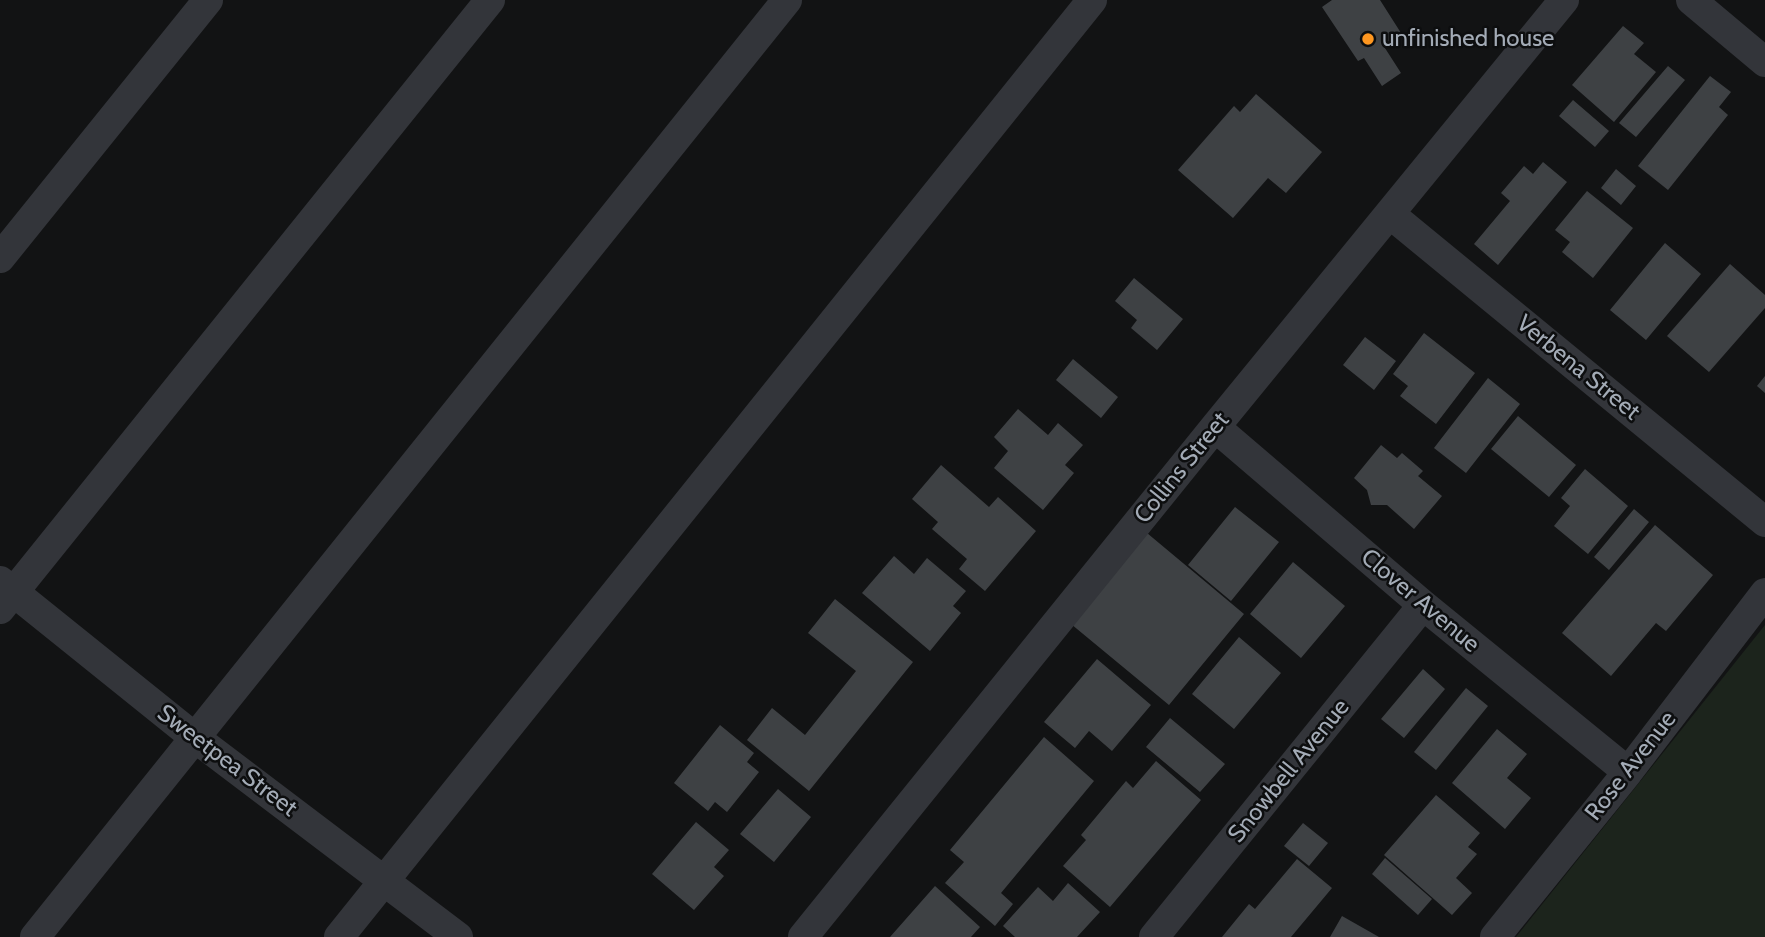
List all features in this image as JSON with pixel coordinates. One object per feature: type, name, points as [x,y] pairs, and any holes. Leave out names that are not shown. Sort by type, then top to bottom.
[{"type":"street","points":[[0,258],[208,0]]},
{"type":"street","points":[[4,594],[490,0]]},
{"type":"street","points":[[35,937],[787,0]]},
{"type":"street","points":[[339,937],[1091,0]]},
{"type":"street","name":"Collins Street","points":[[803,937],[1214,427],[1564,0]]},
{"type":"street","points":[[1691,0],[1765,62]]},
{"type":"street","name":"Verbena Street","points":[[1390,214],[1765,522]]},
{"type":"street","name":"Clover Avenue","points":[[1214,427],[1423,605],[1628,772]]},
{"type":"street","name":"Rose Avenue","points":[[1494,937],[1628,772],[1765,593]]},
{"type":"street","name":"Sweetpea Street","points":[[4,594],[457,937]]},
{"type":"street","name":"Snowbell Avenue","points":[[1154,937],[1423,605]]},
{"type":"shaded area","points":[[1765,625],[1765,937],[1516,937]]},
{"type":"building","name":"unfinished house","points":[[1332,0],[1380,0],[1401,33],[1383,45],[1401,73],[1382,86],[1364,58],[1358,61],[1322,7]]},
{"type":"building","points":[[1623,26],[1644,43],[1634,54],[1656,72],[1614,122],[1572,85]]},
{"type":"building","points":[[1668,66],[1685,80],[1636,137],[1619,123]]},
{"type":"building","points":[[1710,76],[1731,92],[1719,107],[1728,115],[1668,190],[1638,166]]},
{"type":"building","points":[[1256,94],[1322,152],[1286,193],[1268,178],[1233,218],[1178,170],[1234,106],[1240,112]]},
{"type":"building","points":[[1573,100],[1609,131],[1595,147],[1559,116]]},
{"type":"building","points":[[1543,162],[1567,182],[1498,265],[1474,244],[1510,201],[1501,193],[1524,166],[1533,174]]},
{"type":"building","points":[[1616,169],[1636,186],[1621,205],[1601,188]]},
{"type":"building","points":[[1587,191],[1633,228],[1593,278],[1562,252],[1570,242],[1555,230]]},
{"type":"building","points":[[1665,243],[1701,274],[1646,340],[1610,310]]},
{"type":"building","points":[[1730,264],[1765,295],[1765,308],[1709,372],[1667,336]]},
{"type":"building","points":[[1134,278],[1183,319],[1157,350],[1131,328],[1137,320],[1115,301]]},
{"type":"building","points":[[1424,333],[1475,373],[1436,424],[1400,396],[1408,386],[1393,374]]},
{"type":"building","points":[[1365,337],[1396,361],[1374,390],[1343,365]]},
{"type":"building","points":[[1073,359],[1118,397],[1101,418],[1056,380]]},
{"type":"building","points":[[1765,376],[1765,393],[1757,386]]},
{"type":"building","points":[[1488,378],[1520,404],[1466,473],[1434,448]]},
{"type":"building","points":[[1018,409],[1048,435],[1058,423],[1083,445],[1065,465],[1074,473],[1043,510],[994,468],[1008,451],[994,437]]},
{"type":"building","points":[[1518,416],[1576,465],[1549,497],[1491,449]]},
{"type":"building","points":[[1381,445],[1397,458],[1402,453],[1423,471],[1418,476],[1442,496],[1414,529],[1387,505],[1371,505],[1367,490],[1354,478]]},
{"type":"building","points":[[941,465],[989,507],[998,497],[1036,531],[985,591],[959,569],[967,559],[932,529],[938,522],[912,499]]},
{"type":"building","points":[[1585,469],[1628,506],[1588,554],[1554,526],[1570,506],[1561,498]]},
{"type":"building","points":[[1235,507],[1279,542],[1231,601],[1188,565]]},
{"type":"building","points":[[1634,509],[1649,522],[1609,570],[1594,557]]},
{"type":"building","points":[[1655,525],[1713,575],[1666,631],[1656,623],[1611,676],[1562,633]]},
{"type":"building","points":[[1147,533],[1244,614],[1169,705],[1071,624]]},
{"type":"building","points":[[894,556],[914,574],[927,558],[966,591],[953,606],[961,613],[930,651],[862,593]]},
{"type":"building","points":[[1293,562],[1345,606],[1301,658],[1250,614]]},
{"type":"building","points":[[835,599],[913,662],[809,791],[747,740],[772,708],[805,735],[856,671],[808,633]]},
{"type":"building","points":[[1239,637],[1281,673],[1234,729],[1192,694]]},
{"type":"building","points":[[1097,659],[1151,705],[1112,751],[1089,731],[1075,748],[1044,722]]},
{"type":"building","points":[[1423,669],[1445,689],[1404,738],[1381,719]]},
{"type":"building","points":[[1466,688],[1488,706],[1436,770],[1414,752]]},
{"type":"building","points":[[1170,718],[1225,764],[1200,792],[1146,747]]},
{"type":"building","points":[[720,725],[754,753],[747,762],[759,772],[727,812],[715,802],[708,811],[674,783]]},
{"type":"building","points":[[1497,729],[1527,754],[1507,778],[1531,798],[1505,829],[1452,783]]},
{"type":"building","points":[[1044,737],[1094,781],[1001,893],[1013,904],[995,926],[945,883],[964,862],[950,850]]},
{"type":"building","points":[[1156,761],[1201,800],[1110,907],[1063,866],[1086,840],[1081,835],[1126,781],[1133,788]]},
{"type":"building","points":[[778,789],[811,817],[774,862],[740,834]]},
{"type":"building","points":[[1436,795],[1480,833],[1468,847],[1477,854],[1456,878],[1472,893],[1452,915],[1384,855]]},
{"type":"building","points":[[696,822],[729,850],[714,867],[724,876],[694,910],[652,874]]},
{"type":"building","points":[[1303,823],[1328,843],[1309,866],[1284,846]]},
{"type":"building","points":[[1385,858],[1432,899],[1418,915],[1372,874]]},
{"type":"building","points":[[1297,859],[1332,888],[1291,937],[1222,937],[1249,904],[1255,909]]},
{"type":"building","points":[[1068,883],[1100,912],[1077,937],[1015,937],[1003,926],[1038,887],[1053,901]]},
{"type":"building","points":[[935,886],[980,927],[971,937],[890,937]]},
{"type":"building","points":[[1342,916],[1379,937],[1330,937]]},
{"type":"place","name":"unfinished house","points":[[1368,39]]}]
